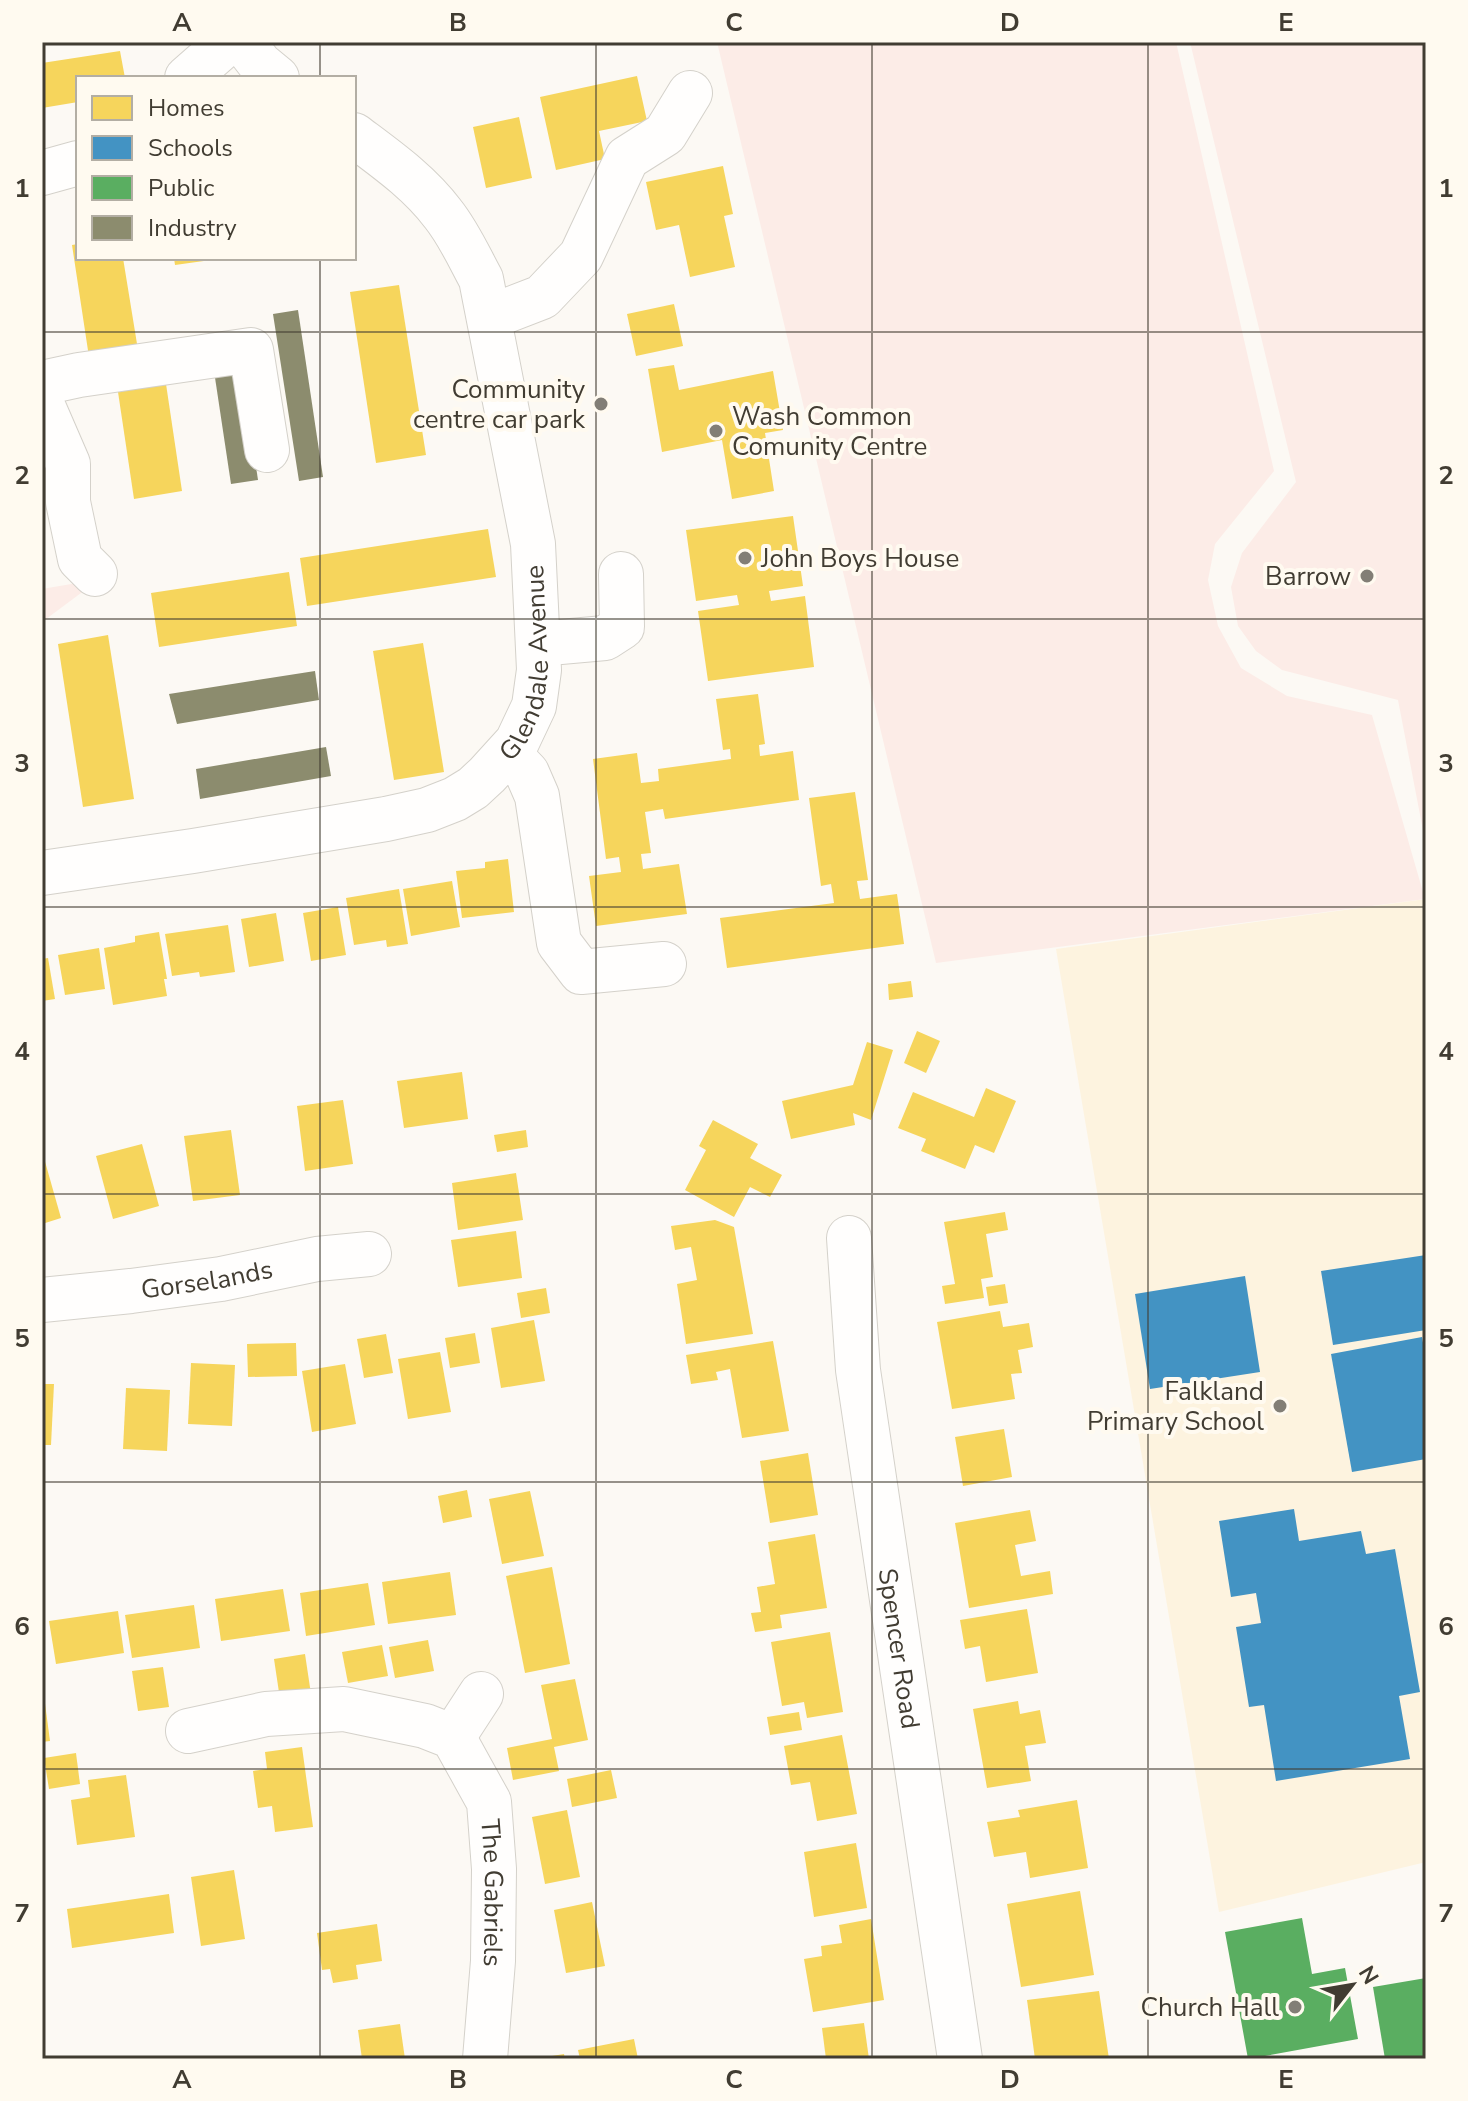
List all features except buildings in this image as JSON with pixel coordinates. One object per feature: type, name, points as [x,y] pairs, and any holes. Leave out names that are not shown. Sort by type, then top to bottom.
[{"type":"street","points":[[189,76],[225,42]]},
{"type":"street","points":[[243,42],[260,64],[275,76]]},
{"type":"street","points":[[490,317],[542,297],[581,256],[627,158],[665,134],[690,93]]},
{"type":"street","name":"Glendale Avenue","points":[[42,873],[193,851],[427,810],[473,788],[517,742],[534,706],[539,670],[533,544],[481,279],[463,243],[443,214],[389,160],[356,136]]},
{"type":"street","points":[[42,173],[76,164]]},
{"type":"street","points":[[42,383],[247,336],[267,450]]},
{"type":"street","points":[[42,404],[68,464],[55,514],[80,559],[95,574]]},
{"type":"street","points":[[538,644],[605,638],[622,627],[621,574]]},
{"type":"street","points":[[508,753],[527,773],[537,796],[559,943],[581,972],[664,964]]},
{"type":"street","name":"Spencer Road","points":[[849,1238],[858,1370],[960,2059]]},
{"type":"street","name":"Gorselands","points":[[42,1300],[221,1279],[317,1259],[369,1254]]},
{"type":"street","points":[[188,1731],[266,1714],[344,1709],[425,1726],[453,1737],[481,1694]]},
{"type":"street","name":"The Gabriels","points":[[453,1737],[489,1802],[494,1869],[493,1961],[485,2059]]},
{"type":"shaded area","points":[[717,42],[1176,42],[1274,471],[1215,544],[1208,580],[1218,626],[1241,668],[1287,696],[1372,715],[1425,899],[936,963]]},
{"type":"shaded area","points":[[1190,42],[1426,42],[1426,846],[1398,700],[1282,670],[1256,651],[1238,626],[1231,587],[1242,553],[1296,482]]},
{"type":"shaded area","points":[[83,582],[85,590],[42,622],[42,589]]},
{"type":"shaded area","name":"Falkland Primary School","points":[[1426,899],[1426,1862],[1219,1912],[1056,949]]},
{"type":"place","name":"Community centre car park","points":[[601,404]]},
{"type":"place","name":"Wash Common Comunity Centre","points":[[716,431]]},
{"type":"place","name":"John Boys House","points":[[745,558]]},
{"type":"place","name":"Barrow","points":[[1367,576]]},
{"type":"place","name":"Falkland Primary School","points":[[1280,1406]]},
{"type":"place","name":"Church Hall","points":[[1295,2007]]}]
